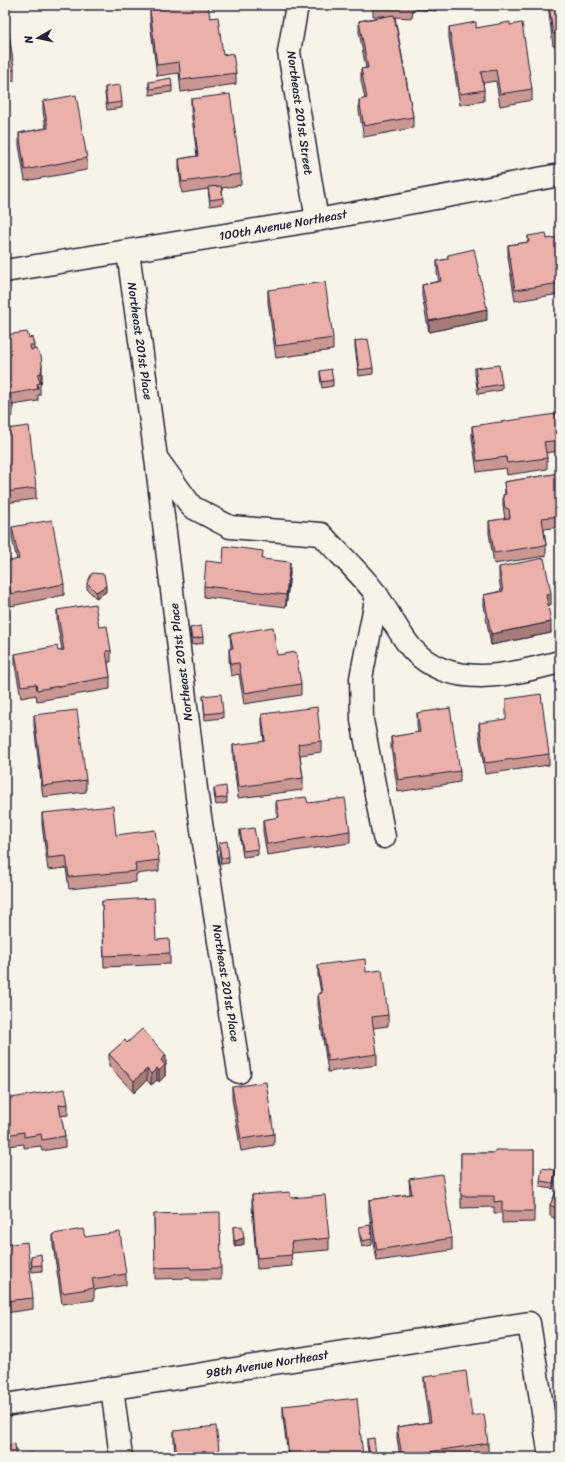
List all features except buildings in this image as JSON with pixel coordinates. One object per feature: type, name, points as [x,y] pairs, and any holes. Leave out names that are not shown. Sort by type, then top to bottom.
[{"type":"street","name":"Northeast 201st Street","points":[[297,5],[289,52],[317,220]]},
{"type":"street","name":"100th Avenue Northeast","points":[[5,271],[317,220],[560,175]]},
{"type":"street","name":"Northeast 201st Place","points":[[128,252],[156,458],[197,796],[239,1072]]},
{"type":"street","points":[[156,458],[192,507],[230,528],[321,534],[377,595],[413,650],[437,668],[457,673],[486,677],[517,673],[560,662]]},
{"type":"street","points":[[377,595],[361,678],[362,720],[384,837]]},
{"type":"street","name":"98th Avenue Northeast","points":[[5,1406],[529,1323],[550,1457]]},
{"type":"street","points":[[112,1388],[121,1457]]}]
